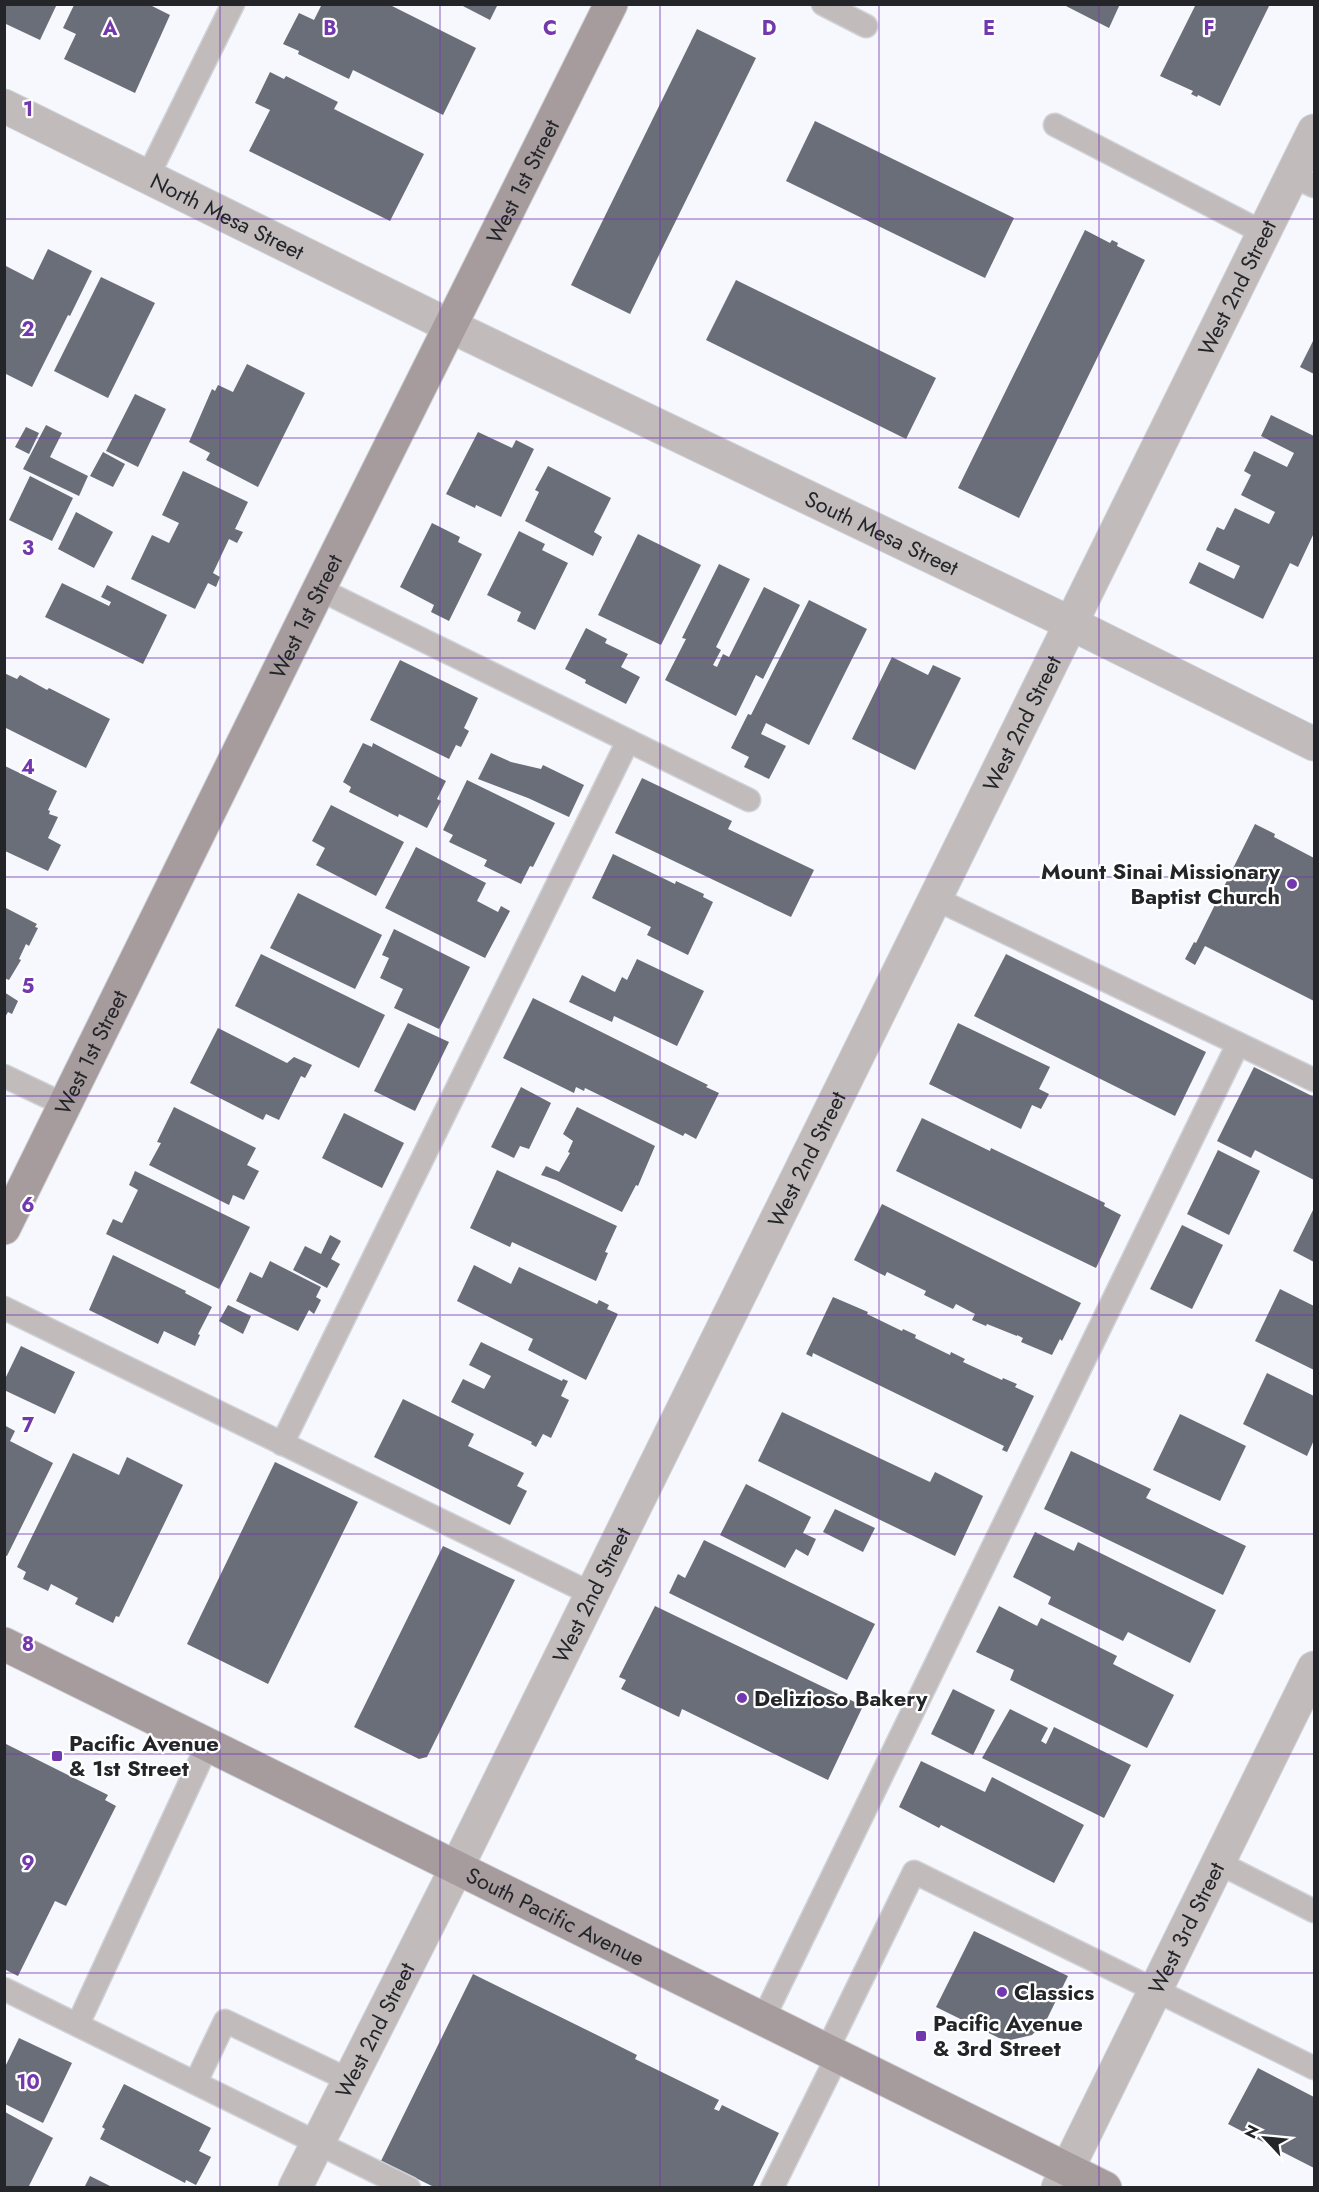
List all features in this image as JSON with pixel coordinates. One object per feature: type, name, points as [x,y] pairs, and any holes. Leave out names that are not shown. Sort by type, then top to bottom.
[{"type":"street","name":"West 1st Street","points":[[4,1228],[611,4]]},
{"type":"street","name":"North Mesa Street","points":[[4,106],[450,326]]},
{"type":"street","name":"West 2nd Street","points":[[295,2187],[458,1867],[1264,233],[1303,181],[1314,130]]},
{"type":"street","name":"South Mesa Street","points":[[450,326],[1072,624],[1312,734]]},
{"type":"street","name":"South Pacific Avenue","points":[[4,1644],[832,2052],[1062,2178],[1105,2187]]},
{"type":"street","name":"West 3rd Street","points":[[1062,2178],[1314,1668]]},
{"type":"lane","points":[[148,176],[233,4]]},
{"type":"lane","points":[[823,4],[866,26]]},
{"type":"lane","points":[[1055,125],[1264,233]]},
{"type":"lane","points":[[319,589],[749,800]]},
{"type":"lane","points":[[282,1444],[628,741]]},
{"type":"lane","points":[[936,899],[1314,1080]]},
{"type":"lane","points":[[763,2019],[1238,1044]]},
{"type":"lane","points":[[4,1076],[65,1105]]},
{"type":"lane","points":[[4,1308],[592,1594]]},
{"type":"lane","points":[[78,2024],[208,1744]]},
{"type":"lane","points":[[1219,1863],[1314,1911]]},
{"type":"lane","points":[[772,2187],[914,1872],[1314,2068]]},
{"type":"lane","points":[[6,1994],[78,2024],[409,2187]]},
{"type":"lane","points":[[196,2082],[225,2021],[349,2080]]},
{"type":"building","points":[[4,4],[57,4],[40,40],[6,24]]},
{"type":"building","points":[[322,4],[388,4],[476,48],[443,115],[353,70],[349,79],[298,54],[299,51],[283,44],[299,13],[314,20]]},
{"type":"building","points":[[459,4],[498,4],[490,20]]},
{"type":"building","points":[[1062,4],[1120,4],[1109,28]]},
{"type":"building","points":[[1196,4],[1270,4],[1220,106],[1191,94],[1193,91],[1160,76]]},
{"type":"building","points":[[74,5],[150,5],[170,15],[135,93],[64,59],[76,34],[63,28]]},
{"type":"building","points":[[697,29],[756,58],[630,314],[571,285]]},
{"type":"building","points":[[270,72],[284,79],[286,76],[338,102],[334,109],[424,154],[390,221],[249,151],[270,110],[255,103]]},
{"type":"building","points":[[815,121],[1014,218],[985,278],[786,181]]},
{"type":"building","points":[[1085,230],[1110,243],[1112,240],[1118,243],[1117,246],[1145,260],[1019,518],[958,488]]},
{"type":"building","points":[[48,249],[92,271],[32,387],[4,373],[4,269],[6,266],[33,280]]},
{"type":"building","points":[[101,277],[155,303],[108,398],[54,371]]},
{"type":"building","points":[[736,280],[936,378],[906,439],[706,340]]},
{"type":"building","points":[[1314,339],[1314,374],[1300,367]]},
{"type":"building","points":[[247,364],[305,393],[258,487],[206,460],[210,453],[189,442],[212,389],[215,391],[218,385],[233,392]]},
{"type":"building","points":[[135,394],[166,409],[138,467],[106,451]]},
{"type":"building","points":[[1271,415],[1314,436],[1314,533],[1298,567],[1290,563],[1263,619],[1189,583],[1199,562],[1234,579],[1240,566],[1206,550],[1217,527],[1224,530],[1235,508],[1269,524],[1275,512],[1241,495],[1251,475],[1244,471],[1254,451],[1287,467],[1294,453],[1261,436]]},
{"type":"building","points":[[46,425],[62,433],[50,457],[88,476],[79,496],[23,469]]},
{"type":"building","points":[[26,427],[39,433],[29,454],[15,447]]},
{"type":"building","points":[[478,432],[512,448],[516,440],[534,449],[501,517],[446,494]]},
{"type":"building","points":[[103,452],[125,464],[113,487],[90,476]]},
{"type":"building","points":[[548,466],[611,498],[594,532],[602,537],[593,556],[525,521],[539,492],[535,490]]},
{"type":"building","points":[[183,471],[248,502],[235,529],[243,532],[237,543],[229,539],[213,573],[220,577],[216,587],[208,583],[195,609],[131,579],[152,535],[169,543],[179,523],[162,515]]},
{"type":"building","points":[[30,476],[73,498],[52,541],[9,520]]},
{"type":"building","points":[[76,512],[113,532],[94,568],[58,549]]},
{"type":"building","points":[[432,523],[460,537],[458,542],[482,554],[449,621],[431,612],[434,605],[400,587]]},
{"type":"building","points":[[519,531],[545,544],[542,550],[568,563],[535,630],[517,621],[521,612],[487,595]]},
{"type":"building","points":[[638,534],[701,565],[661,645],[598,615]]},
{"type":"building","points":[[719,564],[750,579],[716,647],[721,650],[713,665],[717,667],[723,654],[729,657],[764,587],[800,605],[763,679],[756,675],[736,716],[665,680],[686,639],[682,638]]},
{"type":"building","points":[[62,583],[109,606],[111,602],[101,597],[107,585],[167,615],[143,664],[45,617]]},
{"type":"building","points":[[809,600],[867,629],[809,745],[766,723],[761,734],[786,746],[769,779],[744,767],[749,757],[731,748],[748,714],[751,715]]},
{"type":"building","points":[[586,628],[607,639],[605,643],[628,654],[621,667],[640,677],[626,704],[585,683],[586,680],[565,669]]},
{"type":"building","points":[[892,657],[928,675],[933,665],[961,678],[915,770],[852,739]]},
{"type":"building","points":[[400,660],[478,698],[464,728],[469,731],[461,747],[456,745],[449,759],[370,720]]},
{"type":"building","points":[[4,673],[17,679],[20,675],[110,719],[86,768],[4,727]]},
{"type":"building","points":[[363,743],[372,747],[373,743],[446,781],[437,799],[441,801],[427,828],[399,814],[398,817],[349,792],[351,787],[343,782]]},
{"type":"building","points":[[491,753],[511,762],[541,769],[543,765],[584,785],[569,817],[478,779]]},
{"type":"building","points":[[5,766],[57,791],[48,810],[49,814],[58,817],[48,838],[61,845],[48,871],[5,851]]},
{"type":"building","points":[[642,778],[732,821],[728,829],[814,870],[791,917],[615,833]]},
{"type":"building","points":[[467,780],[555,823],[533,867],[530,866],[521,884],[484,866],[487,860],[449,842],[453,835],[443,830]]},
{"type":"building","points":[[331,805],[404,842],[376,896],[316,865],[325,848],[312,841]]},
{"type":"building","points":[[1255,824],[1314,858],[1314,1001],[1205,946],[1195,965],[1185,959],[1194,942],[1196,943]]},
{"type":"building","points":[[416,847],[486,883],[477,901],[498,912],[501,906],[510,911],[485,958],[385,908]]},
{"type":"building","points":[[613,854],[675,884],[676,881],[704,894],[703,897],[713,902],[688,955],[647,935],[651,927],[592,898]]},
{"type":"building","points":[[298,893],[382,935],[355,989],[270,948]]},
{"type":"building","points":[[4,907],[37,924],[35,927],[38,928],[29,946],[26,944],[19,959],[21,960],[9,980],[4,978]]},
{"type":"building","points":[[394,929],[470,967],[439,1029],[394,1008],[403,989],[380,978],[389,958],[382,955]]},
{"type":"building","points":[[261,954],[385,1015],[359,1068],[235,1006]]},
{"type":"building","points":[[1006,954],[1206,1052],[1175,1116],[974,1016]]},
{"type":"building","points":[[637,959],[704,991],[677,1046],[614,1016],[612,1022],[569,1002],[582,975],[615,992],[622,977],[627,980]]},
{"type":"building","points":[[4,992],[18,1001],[12,1014],[8,1012],[4,1019]]},
{"type":"building","points":[[533,998],[708,1085],[706,1087],[719,1093],[696,1139],[685,1133],[683,1136],[585,1088],[584,1091],[576,1087],[574,1093],[503,1058]]},
{"type":"building","points":[[408,1023],[449,1042],[415,1111],[374,1091]]},
{"type":"building","points":[[958,1023],[1050,1067],[1039,1089],[1049,1094],[1041,1109],[1032,1105],[1021,1129],[929,1084]]},
{"type":"building","points":[[218,1028],[287,1063],[294,1057],[312,1065],[305,1078],[301,1076],[279,1120],[266,1114],[263,1120],[190,1083]]},
{"type":"building","points":[[1254,1067],[1314,1097],[1314,1180],[1255,1150],[1251,1158],[1217,1141]]},
{"type":"building","points":[[521,1087],[551,1103],[529,1149],[520,1146],[514,1158],[491,1147]]},
{"type":"building","points":[[174,1107],[256,1148],[247,1165],[259,1171],[244,1200],[233,1195],[229,1205],[149,1165],[161,1143],[157,1142]]},
{"type":"building","points":[[577,1107],[655,1146],[638,1186],[636,1185],[622,1212],[541,1175],[546,1166],[559,1172],[570,1153],[568,1152],[573,1141],[563,1134]]},
{"type":"building","points":[[344,1113],[404,1143],[382,1188],[322,1158]]},
{"type":"building","points":[[922,1118],[990,1151],[991,1148],[1105,1203],[1104,1206],[1121,1215],[1096,1268],[896,1171]]},
{"type":"building","points":[[1218,1150],[1260,1171],[1229,1235],[1187,1214]]},
{"type":"building","points":[[497,1170],[617,1226],[605,1252],[608,1253],[596,1281],[512,1242],[510,1247],[470,1228]]},
{"type":"building","points":[[135,1171],[250,1227],[219,1289],[106,1234],[113,1219],[122,1223],[138,1190],[129,1185]]},
{"type":"building","points":[[882,1204],[1081,1303],[1062,1341],[1060,1339],[1052,1355],[1021,1342],[1023,1338],[1017,1335],[972,1320],[975,1314],[956,1304],[953,1309],[924,1295],[926,1291],[887,1272],[885,1276],[854,1260]]},
{"type":"building","points":[[1314,1208],[1314,1262],[1293,1251]]},
{"type":"building","points":[[1182,1225],[1223,1245],[1192,1309],[1150,1289]]},
{"type":"building","points":[[330,1235],[341,1241],[331,1259],[340,1264],[327,1288],[293,1270],[305,1246],[321,1254]]},
{"type":"building","points":[[113,1255],[186,1291],[185,1293],[212,1307],[198,1334],[200,1335],[195,1346],[164,1331],[158,1344],[89,1310]]},
{"type":"building","points":[[270,1261],[321,1287],[316,1297],[321,1300],[314,1314],[309,1310],[298,1331],[236,1301],[250,1272],[262,1278]]},
{"type":"building","points":[[474,1265],[511,1284],[519,1267],[597,1304],[599,1300],[609,1305],[607,1309],[618,1314],[586,1380],[528,1350],[533,1339],[457,1301]]},
{"type":"building","points":[[1280,1289],[1314,1306],[1314,1370],[1255,1341]]},
{"type":"building","points":[[833,1297],[868,1312],[867,1314],[902,1331],[903,1329],[916,1335],[915,1338],[950,1355],[951,1352],[965,1359],[963,1362],[1002,1380],[1003,1378],[1017,1384],[1015,1387],[1034,1396],[1007,1452],[1002,1450],[1004,1446],[813,1353],[812,1357],[806,1354]]},
{"type":"building","points":[[228,1305],[251,1316],[243,1334],[219,1321]]},
{"type":"building","points":[[481,1342],[562,1381],[563,1379],[568,1381],[561,1396],[569,1400],[551,1438],[543,1434],[536,1447],[531,1444],[532,1442],[451,1402],[463,1379],[484,1389],[491,1376],[469,1365]]},
{"type":"building","points":[[21,1346],[75,1372],[55,1414],[4,1390],[4,1381]]},
{"type":"building","points":[[1267,1373],[1314,1396],[1314,1440],[1307,1456],[1243,1424]]},
{"type":"building","points":[[403,1399],[474,1434],[468,1446],[524,1473],[517,1486],[527,1491],[510,1525],[374,1457]]},
{"type":"building","points":[[782,1412],[930,1482],[935,1472],[983,1496],[955,1556],[758,1461]]},
{"type":"building","points":[[1180,1414],[1246,1446],[1220,1501],[1153,1470]]},
{"type":"building","points":[[4,1425],[15,1431],[10,1441],[53,1463],[7,1556],[4,1555]]},
{"type":"building","points":[[1071,1451],[1151,1489],[1146,1498],[1246,1546],[1223,1595],[1044,1509]]},
{"type":"building","points":[[73,1453],[119,1475],[127,1457],[183,1485],[119,1617],[116,1616],[113,1623],[75,1604],[78,1598],[51,1584],[48,1591],[23,1579],[26,1572],[17,1567]]},
{"type":"building","points":[[275,1462],[358,1502],[268,1684],[187,1644]]},
{"type":"building","points":[[746,1484],[811,1517],[803,1533],[816,1539],[808,1556],[796,1549],[785,1568],[720,1535]]},
{"type":"building","points":[[835,1509],[875,1528],[863,1552],[823,1532]]},
{"type":"building","points":[[1035,1532],[1074,1551],[1078,1542],[1216,1610],[1190,1663],[1128,1632],[1123,1641],[1048,1604],[1051,1597],[1013,1577]]},
{"type":"building","points":[[704,1540],[875,1624],[847,1680],[669,1593],[678,1574],[685,1578]]},
{"type":"building","points":[[443,1546],[515,1580],[427,1757],[419,1759],[354,1727]]},
{"type":"building","name":"Delizioso Bakery","points":[[655,1606],[863,1706],[828,1780],[682,1709],[679,1717],[621,1689],[626,1680],[619,1677]]},
{"type":"building","points":[[999,1606],[1037,1626],[1041,1618],[1117,1656],[1113,1664],[1174,1695],[1147,1748],[1010,1680],[1014,1670],[976,1652]]},
{"type":"building","points":[[953,1689],[995,1710],[973,1755],[931,1734]]},
{"type":"building","points":[[1010,1709],[1048,1728],[1041,1741],[1046,1744],[1054,1727],[1131,1765],[1104,1818],[982,1758]]},
{"type":"building","points":[[4,1743],[108,1795],[105,1800],[116,1806],[66,1906],[55,1901],[18,1976],[4,1969]]},
{"type":"building","points":[[921,1761],[985,1792],[992,1777],[1084,1825],[1054,1883],[941,1825],[939,1828],[899,1807]]},
{"type":"building","name":"Classics","points":[[974,1931],[1068,1976],[1046,2021],[1032,2035],[1010,2040],[999,2038],[936,2007]]},
{"type":"building","points":[[473,1974],[637,2055],[635,2059],[719,2100],[714,2109],[719,2111],[722,2105],[779,2133],[752,2188],[436,2188],[381,2161]]},
{"type":"building","points":[[19,2038],[72,2063],[43,2123],[5,2104],[5,2067]]},
{"type":"building","points":[[1258,2068],[1314,2097],[1314,2168],[1228,2124]]},
{"type":"building","points":[[124,2084],[211,2128],[199,2151],[211,2157],[196,2185],[186,2180],[185,2183],[100,2139],[105,2129],[102,2127]]},
{"type":"building","points":[[5,2112],[53,2138],[28,2188],[5,2188]]},
{"type":"building","points":[[90,2176],[114,2188],[84,2188]]},
{"type":"place","name":"Mount Sinai Missionary Baptist Church","points":[[1292,884]]},
{"type":"place","name":"Delizioso Bakery","points":[[742,1698]]},
{"type":"place","name":"Pacific Avenue & 1st Street","points":[[57,1756]]},
{"type":"place","name":"Classics","points":[[1002,1992]]},
{"type":"place","name":"Pacific Avenue & 3rd Street","points":[[921,2036]]}]
